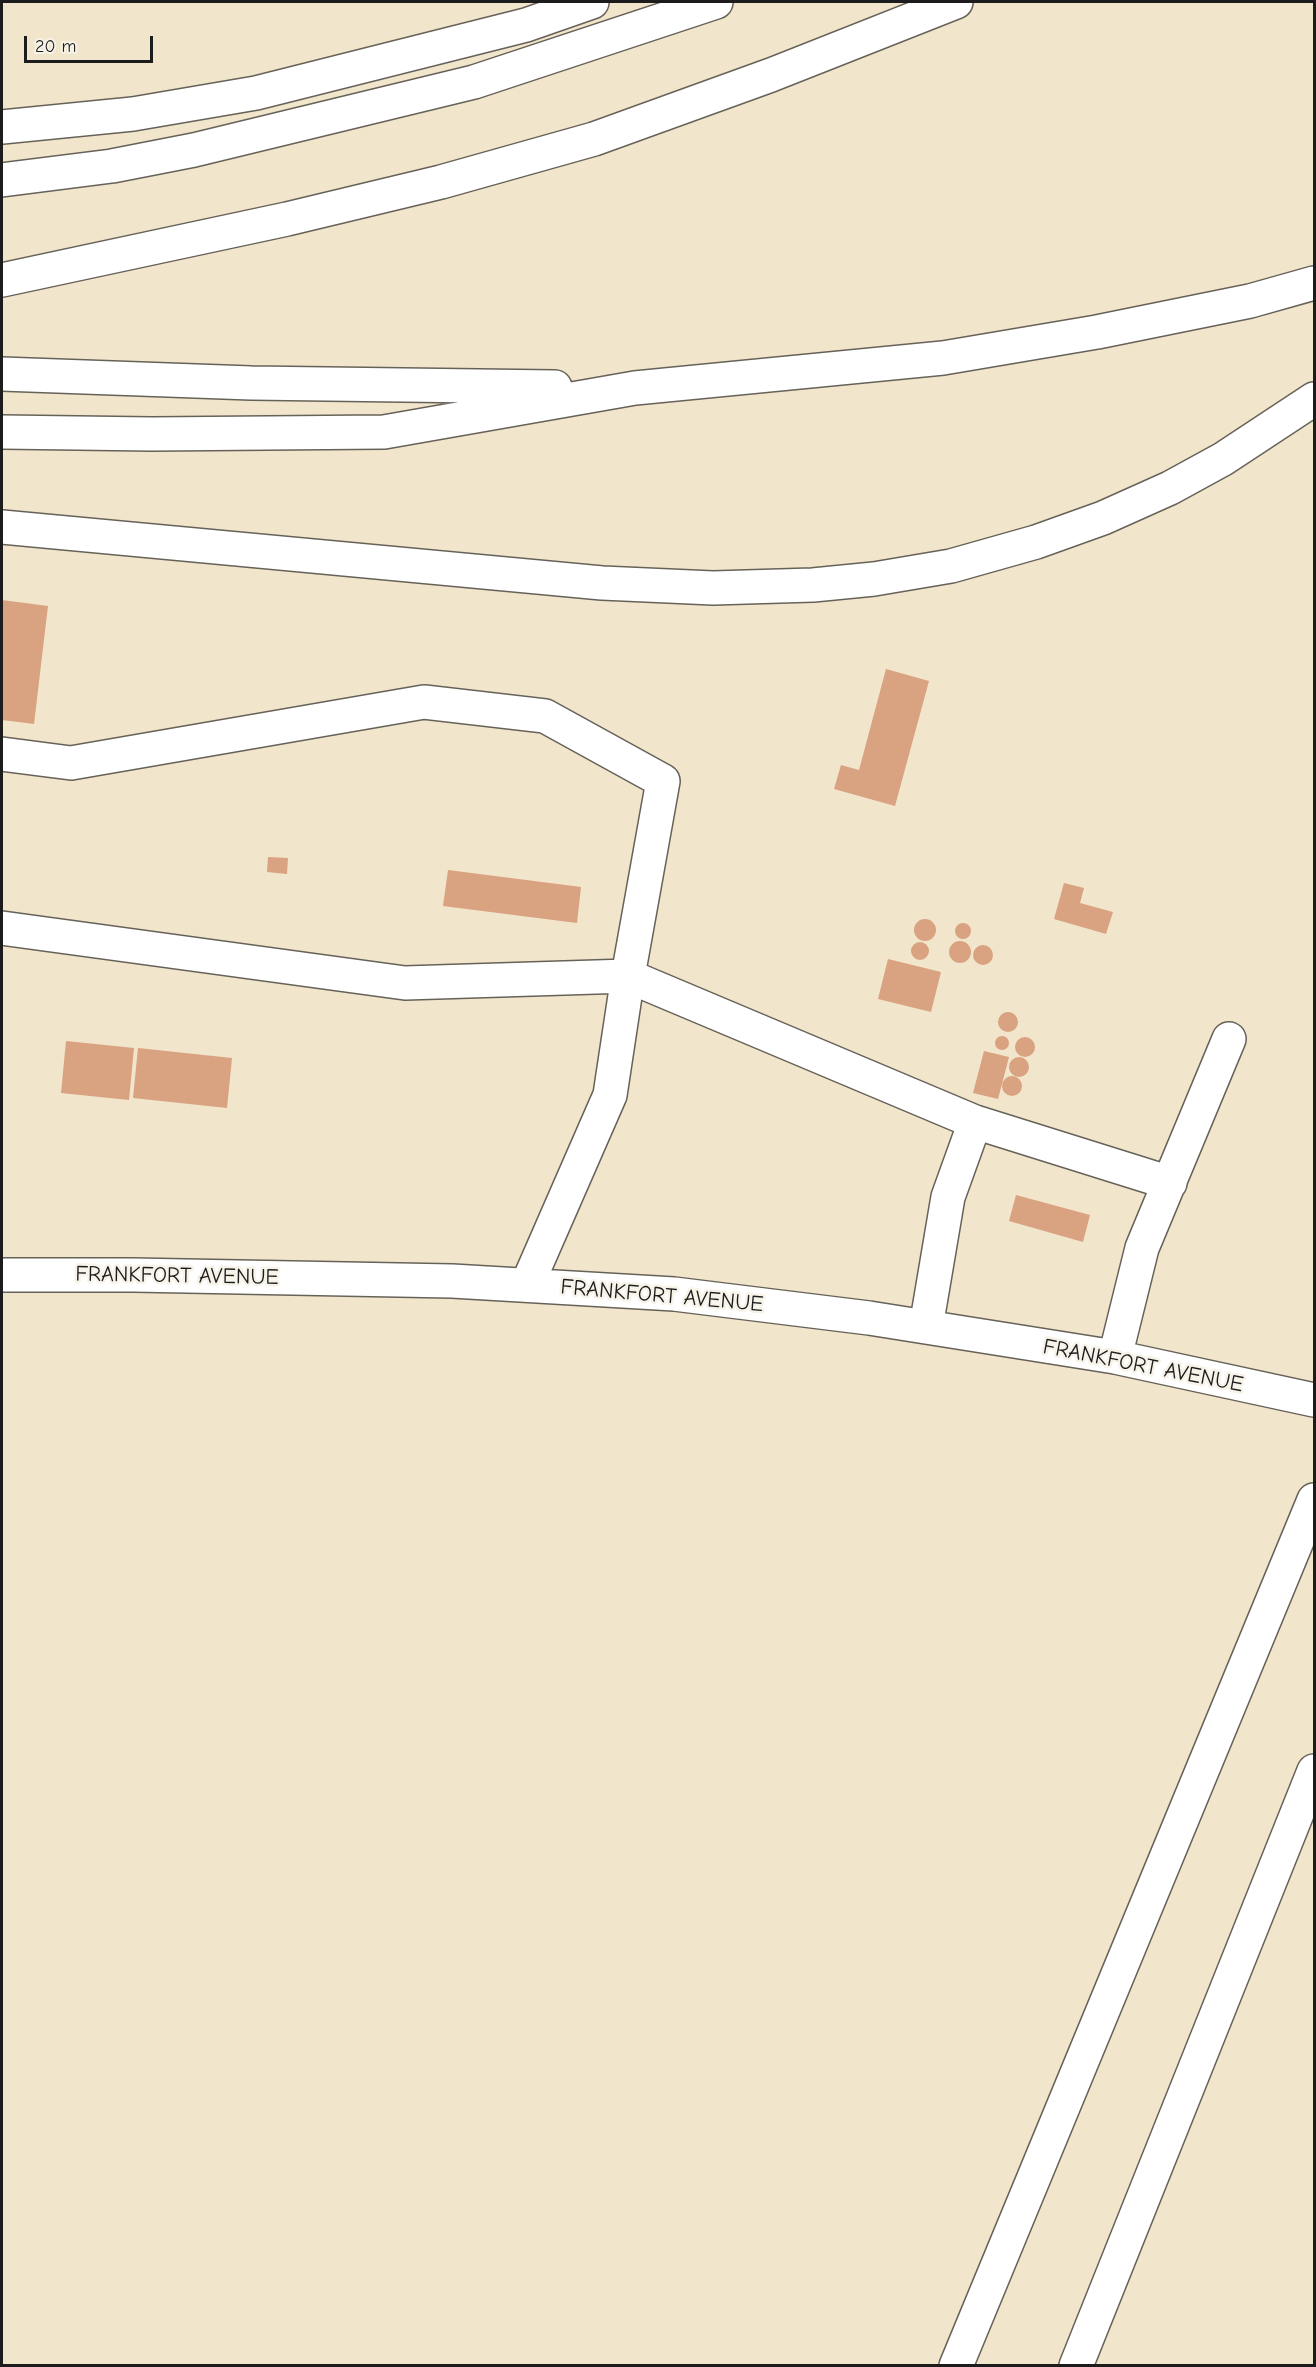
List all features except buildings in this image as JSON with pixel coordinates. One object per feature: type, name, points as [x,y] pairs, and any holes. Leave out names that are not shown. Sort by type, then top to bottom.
[{"type":"main road","points":[[2,127],[133,114],[256,93],[526,25],[592,2]]},
{"type":"main road","points":[[2,180],[112,166],[194,150],[474,82],[716,2]]},
{"type":"main road","points":[[2,280],[287,219],[441,182],[594,139],[771,75],[956,2]]},
{"type":"main road","points":[[2,432],[152,434],[384,432],[635,388],[943,358],[1109,330],[1250,301],[1314,283]]},
{"type":"main road","points":[[2,374],[251,383],[635,388]]},
{"type":"main road","points":[[2,526],[602,583],[713,588],[813,585],[874,579],[951,566],[1036,542],[1104,518],[1170,488],[1223,459],[1314,399]]},
{"type":"main road","points":[[2,754],[71,764],[424,702],[545,716],[663,781],[628,976],[610,1095],[527,1285]]},
{"type":"main road","points":[[2,928],[405,982],[628,976],[975,1122],[1170,1183]]},
{"type":"main road","points":[[1115,1357],[1142,1248],[1229,1039]]},
{"type":"main road","points":[[926,1327],[948,1197],[975,1122]]},
{"type":"main road","name":"FRANKFORT AVENUE","points":[[2,1275],[144,1275],[452,1281],[674,1294],[869,1318],[1115,1357],[1314,1400]]},
{"type":"main road","points":[[956,2366],[1309,1513]]},
{"type":"main road","points":[[1076,2366],[1314,1771]]}]
